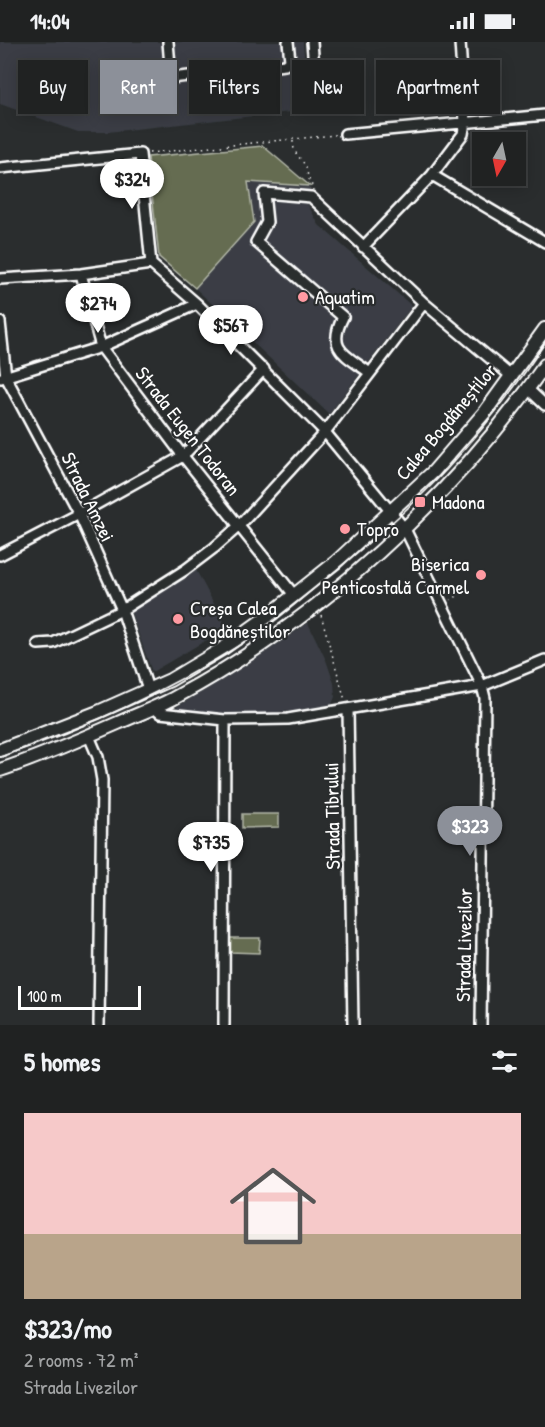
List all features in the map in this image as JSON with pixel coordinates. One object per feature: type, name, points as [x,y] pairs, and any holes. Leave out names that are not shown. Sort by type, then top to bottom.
[{"type":"main road","name":"Calea Bogdăneștilor","points":[[0,750],[98,712],[170,680],[222,649],[294,595],[336,562],[434,471],[485,412],[545,329]]},
{"type":"main road","name":"Calea Bogdăneștilor","points":[[0,770],[154,708],[219,672],[279,634],[405,529],[456,476],[545,365]]},
{"type":"street","points":[[168,42],[171,78],[189,76]]},
{"type":"street","points":[[280,66],[285,65],[290,60],[288,42]]},
{"type":"street","points":[[312,42],[313,60]]},
{"type":"street","points":[[363,247],[432,174],[463,134],[465,122],[460,42]]},
{"type":"street","points":[[345,134],[545,115]]},
{"type":"street","points":[[0,168],[140,154],[151,264],[197,304],[325,432],[405,529],[482,686]]},
{"type":"street","points":[[432,174],[545,242]]},
{"type":"street","points":[[370,373],[338,347],[335,340],[336,333],[343,317],[256,242],[267,222],[264,193],[311,197],[424,303],[511,376]]},
{"type":"street","points":[[0,279],[81,274],[151,264]]},
{"type":"street","name":"Strada Eugen Todoran","points":[[81,274],[101,347],[183,456],[294,595]]},
{"type":"street","points":[[38,644],[53,643],[122,610],[185,570],[239,526],[325,432],[424,303]]},
{"type":"street","points":[[3,378],[101,347],[197,304]]},
{"type":"street","name":"Strada Amzei","points":[[0,322],[3,378],[79,514],[122,610],[148,689]]},
{"type":"street","points":[[0,555],[183,456],[264,369]]},
{"type":"street","points":[[528,389],[545,405]]},
{"type":"street","points":[[154,708],[162,713],[225,720],[288,719],[482,686],[545,660]]},
{"type":"street","name":"Strada Livezilor","points":[[481,1025],[485,698],[482,686]]},
{"type":"street","name":"Strada Tibrului","points":[[348,709],[353,1025]]},
{"type":"street","points":[[224,1025],[225,720]]},
{"type":"street","points":[[89,736],[98,757],[102,780],[99,1025]]},
{"type":"path","points":[[140,154],[345,134]]},
{"type":"path","points":[[293,139],[294,153],[305,167],[306,176],[313,188],[311,197]]},
{"type":"path","points":[[442,605],[465,592]]},
{"type":"path","points":[[320,611],[348,709]]},
{"type":"shaded area","points":[[0,42],[303,42],[305,60],[292,60],[292,112],[280,113],[280,60],[189,60],[189,114],[272,114],[108,132],[78,132],[28,114],[88,114],[88,60],[18,60],[18,110],[0,104]]},
{"type":"shaded area","name":"Aquatim","points":[[248,181],[310,186],[307,203],[319,225],[412,306],[329,414],[195,288],[254,223]]},
{"type":"shaded area","name":"Creșa Calea Bogdăneștilor","points":[[196,570],[227,628],[152,672],[130,610]]},
{"type":"shaded area","points":[[308,623],[326,660],[334,683],[335,697],[332,704],[308,710],[238,715],[173,709],[248,664]]},
{"type":"green space","points":[[263,146],[310,186],[248,182],[254,222],[195,288],[159,257],[148,157]]},
{"type":"green space","points":[[242,814],[279,814],[279,827],[242,828]]},
{"type":"green space","points":[[229,938],[260,938],[259,953],[230,952]]},
{"type":"tram line","points":[[0,757],[63,734],[125,707],[185,677],[254,636],[276,620],[405,511],[433,483],[486,424],[545,343]]},
{"type":"place","name":"Aquatim","points":[[303,297]]},
{"type":"place","name":"Madona","points":[[420,502]]},
{"type":"place","name":"Topro","points":[[345,529]]},
{"type":"place","name":"Biserica Penticostală Carmel","points":[[481,575]]},
{"type":"place","name":"Creșa Calea Bogdăneștilor","points":[[178,619]]}]
